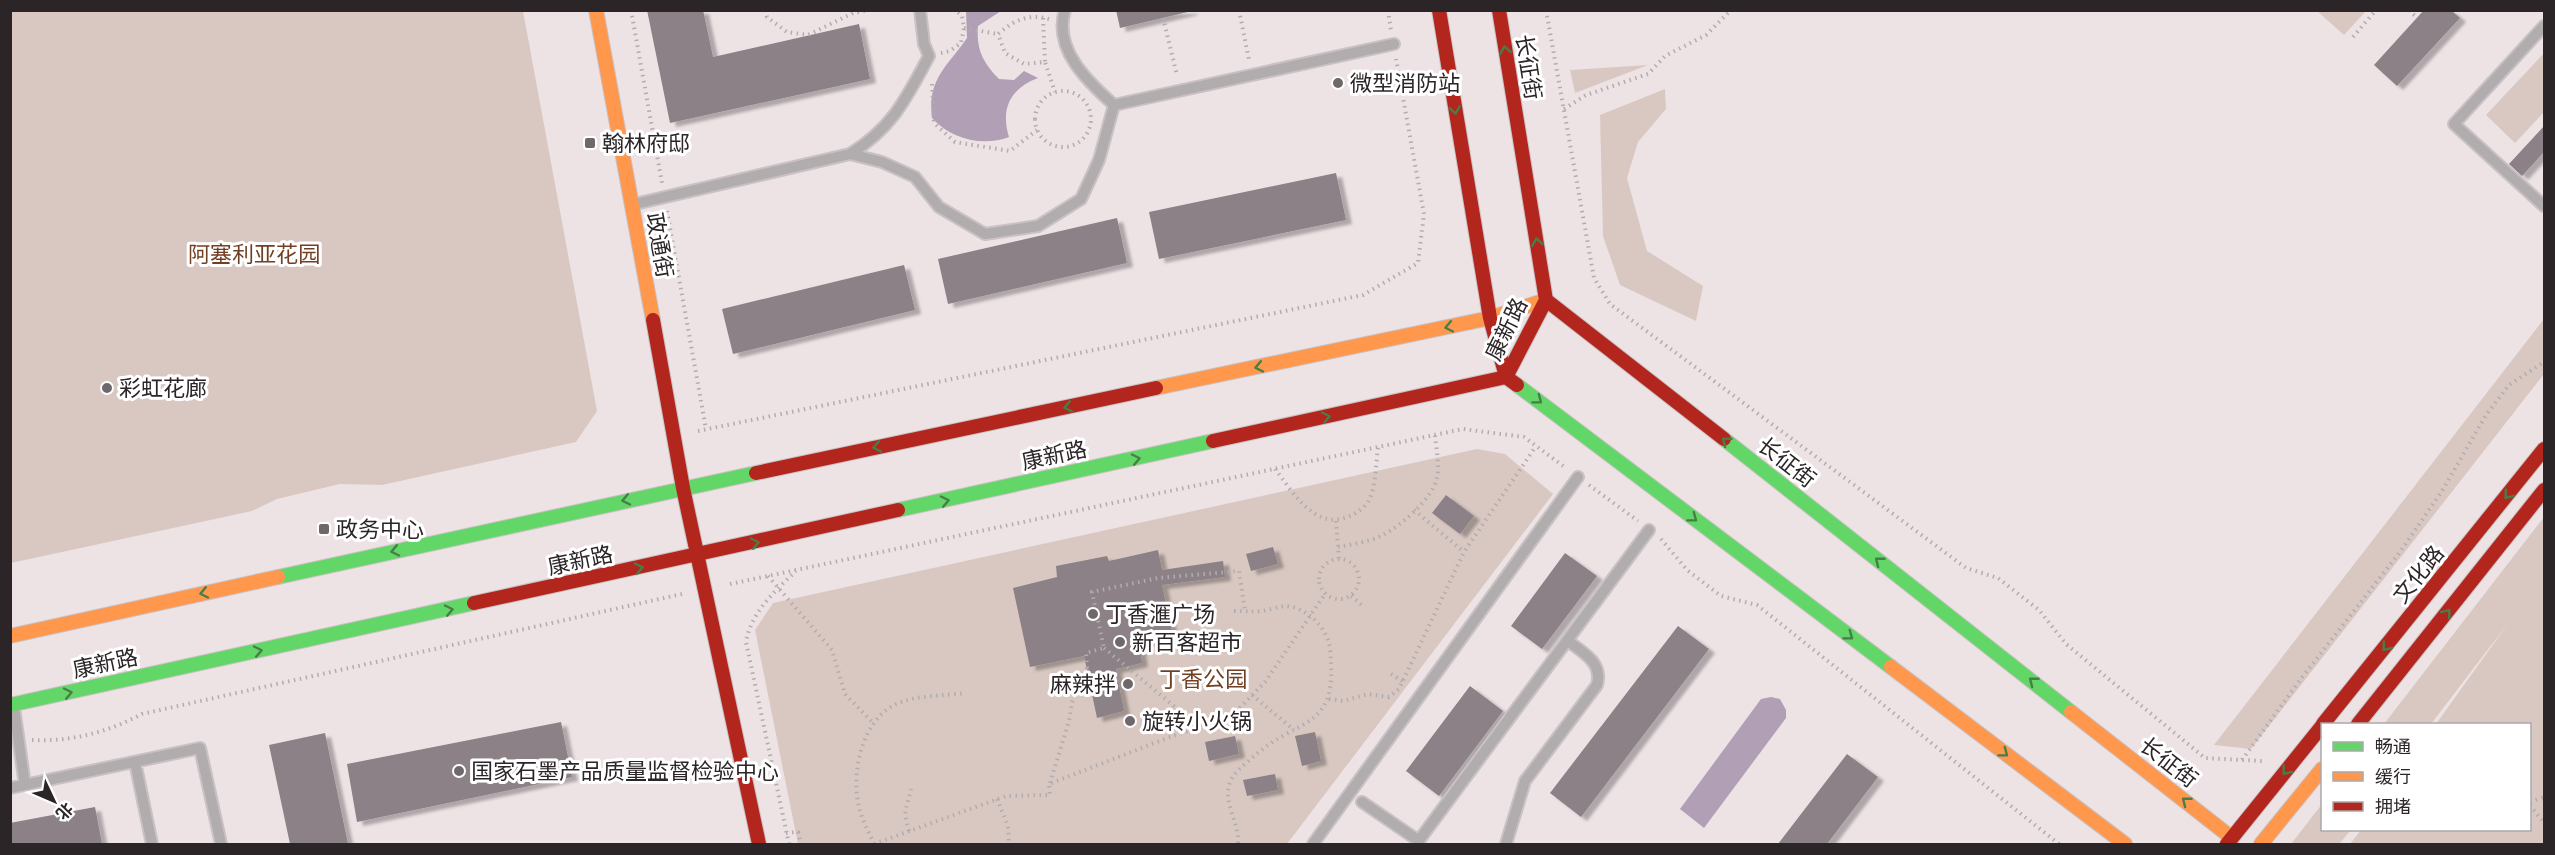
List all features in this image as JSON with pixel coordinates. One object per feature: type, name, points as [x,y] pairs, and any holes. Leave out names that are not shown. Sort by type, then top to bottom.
[{"type":"main road","name":"政通街","points":[[596,10],[683,488],[698,555]]},
{"type":"main road","points":[[1439,10],[1490,318],[1506,377],[2125,844]]},
{"type":"main road","name":"长征街","points":[[1499,10],[1546,300],[2230,842]]},
{"type":"main road","name":"康新路","points":[[10,636],[683,488],[1490,318],[1546,300]]},
{"type":"main road","name":"康新路","points":[[12,705],[1506,377],[1546,300]]},
{"type":"main road","name":"文化路","points":[[2325,723],[2544,449]]},
{"type":"main road","name":"文化路","points":[[2359,723],[2544,490]]},
{"type":"main road","points":[[698,555],[759,844]]},
{"type":"main road","name":"文化路","points":[[2230,842],[2321,728]]},
{"type":"main road","points":[[2261,844],[2321,770]]},
{"type":"lane","points":[[631,205],[850,154],[872,140],[895,116],[929,56],[924,44],[920,10]]},
{"type":"lane","points":[[1065,10],[1061,23],[1067,50],[1087,81],[1114,105]]},
{"type":"lane","points":[[2544,26],[2454,124],[2544,206]]},
{"type":"lane","points":[[1114,105],[1394,44]]},
{"type":"lane","points":[[850,154],[882,162],[915,177],[939,207],[985,234],[1038,226],[1081,199],[1099,160],[1114,105]]},
{"type":"lane","points":[[1313,844],[1578,477]]},
{"type":"lane","points":[[1362,802],[1418,843],[1650,530]]},
{"type":"lane","points":[[1506,844],[1525,781],[1597,685],[1600,675],[1596,663],[1568,641]]},
{"type":"lane","points":[[12,705],[25,785]]},
{"type":"lane","points":[[10,788],[200,748],[221,844]]},
{"type":"lane","points":[[135,762],[152,844]]},
{"type":"path","points":[[631,10],[662,185]]},
{"type":"path","points":[[765,10],[767,17],[787,32],[808,35],[853,13],[869,10]]},
{"type":"path","points":[[955,10],[962,16],[964,28],[961,43],[950,51],[929,56],[934,123],[955,142],[1010,151],[1037,130]]},
{"type":"path","points":[[1239,10],[1252,75]]},
{"type":"path","points":[[674,436],[1363,295],[1418,263],[1424,214],[1388,10]]},
{"type":"path","points":[[1546,10],[1594,278],[1610,304],[1966,568],[1998,578],[2039,610],[2066,644],[2205,758],[2293,763]]},
{"type":"path","points":[[1564,109],[1586,95],[1647,74],[1665,56],[1706,35],[1731,10]]},
{"type":"path","points":[[2353,37],[2376,10]]},
{"type":"path","points":[[2409,10],[2417,18]]},
{"type":"path","points":[[998,34],[1009,24],[1024,17],[1043,17],[1061,23]]},
{"type":"path","points":[[1043,17],[1045,62],[1055,92]]},
{"type":"path","points":[[1163,18],[1180,91]]},
{"type":"path","points":[[964,28],[998,34]]},
{"type":"path","points":[[998,34],[1005,53],[1024,64],[1045,62]]},
{"type":"path","points":[[1065,91],[1082,99],[1090,116],[1087,133],[1074,144],[1057,147],[1042,138],[1037,130],[1036,111],[1040,102],[1055,92],[1065,91]]},
{"type":"path","points":[[667,208],[706,429]]},
{"type":"path","points":[[2242,760],[2300,680],[2400,552],[2442,491],[2486,416],[2509,385],[2544,362]]},
{"type":"path","points":[[18,740],[54,741],[114,729],[142,714],[797,569],[1463,429],[1524,437],[1659,537],[1687,570],[1721,596],[1757,605],[2059,844]]},
{"type":"path","points":[[1338,547],[1364,542],[1383,535],[1429,496],[1438,475],[1435,435]]},
{"type":"path","points":[[1329,699],[1343,702],[1368,694],[1389,697],[1399,689],[1464,552],[1536,446]]},
{"type":"path","points":[[1275,469],[1304,506],[1321,519],[1336,521],[1358,512],[1370,499],[1378,447]]},
{"type":"path","points":[[1414,510],[1464,552]]},
{"type":"path","points":[[1336,521],[1339,560]]},
{"type":"path","points":[[1339,560],[1350,562],[1358,572],[1358,585],[1351,596],[1338,599],[1325,594],[1320,574],[1327,564],[1339,560]]},
{"type":"path","points":[[789,844],[746,642],[749,626],[778,588],[797,569]]},
{"type":"path","points":[[1199,727],[1104,648],[1092,592],[1158,578],[1239,571],[1245,611]]},
{"type":"path","points":[[768,576],[832,650],[845,694],[874,724]]},
{"type":"path","points":[[1049,784],[1230,717],[1265,682],[1325,594]]},
{"type":"path","points":[[1351,596],[1363,606]]},
{"type":"path","points":[[1234,611],[1284,606],[1295,608],[1310,616],[1324,630],[1330,644],[1333,671],[1329,699],[1313,720],[1267,744],[1234,774],[1229,784],[1228,797],[1238,844]]},
{"type":"path","points":[[965,693],[897,704],[882,713],[874,724],[858,756],[856,777],[860,813],[874,844],[1006,796],[1050,795],[1049,784],[1069,720],[1072,702],[1087,668],[1086,653],[1104,648]]},
{"type":"path","points":[[1391,674],[1404,682]]},
{"type":"path","points":[[1252,695],[1294,730]]},
{"type":"path","points":[[909,831],[904,816],[911,789]]},
{"type":"path","points":[[997,799],[1008,826],[1009,844]]},
{"type":"path","points":[[2531,806],[2544,823]]},
{"type":"path","points":[[786,833],[798,832],[801,844]]},
{"type":"green space","name":"阿塞利亚花园","points":[[10,11],[523,11],[597,411],[576,442],[382,485],[340,484],[277,499],[252,511],[11,563]]},
{"type":"green space","points":[[2317,11],[2366,11],[2344,35]]},
{"type":"green space","points":[[2544,53],[2544,112],[2515,143],[2486,115]]},
{"type":"green space","points":[[1648,65],[1575,93],[1570,70]]},
{"type":"green space","points":[[1665,89],[1666,109],[1638,142],[1627,178],[1647,251],[1703,286],[1696,321],[1620,285],[1603,236],[1600,115]]},
{"type":"green space","points":[[2544,319],[2544,374],[2251,749],[2214,745]]},
{"type":"green space","name":"丁香公园","points":[[1477,449],[1505,454],[1553,494],[1287,844],[798,844],[755,630],[773,603]]},
{"type":"green space","points":[[2544,517],[2544,844],[2350,844],[2360,831],[2531,831],[2531,723],[2437,723],[2509,622],[2432,723],[2385,723]]},
{"type":"green space","points":[[2321,805],[2321,831],[2350,831],[2339,844],[2291,844]]},
{"type":"shaded area","points":[[966,11],[1001,11],[978,26],[978,42],[982,56],[999,79],[1014,80],[1024,71],[1038,78],[1021,87],[1010,100],[1006,117],[1009,137],[999,140],[967,139],[948,131],[932,118],[931,105],[936,83],[940,74],[967,38]]},
{"type":"shaded area","points":[[1771,697],[1780,699],[1786,710],[1786,718],[1704,828],[1680,809],[1761,699]]},
{"type":"building","points":[[647,10],[703,10],[713,57],[859,24],[870,79],[670,123]]},
{"type":"building","points":[[1116,10],[1192,10],[1192,11],[1120,28]]},
{"type":"building","points":[[2424,10],[2451,10],[2460,18],[2397,86],[2374,65]]},
{"type":"building","points":[[2544,126],[2544,152],[2522,176],[2509,164]]},
{"type":"building","points":[[1336,173],[1346,220],[1159,259],[1149,212]]},
{"type":"building","points":[[1117,218],[1127,263],[948,304],[938,259]]},
{"type":"building","points":[[904,265],[915,310],[733,354],[722,309]]},
{"type":"building","points":[[1446,495],[1474,516],[1460,534],[1432,513]]},
{"type":"building","points":[[1273,547],[1278,564],[1251,571],[1246,554]]},
{"type":"building","name":"丁香滙广场","points":[[1158,550],[1162,570],[1223,561],[1225,577],[1162,585],[1173,637],[1139,643],[1142,663],[1116,669],[1124,711],[1097,718],[1084,656],[1030,667],[1013,588],[1057,577],[1056,566],[1107,556],[1109,561]]},
{"type":"building","points":[[1565,553],[1597,576],[1542,649],[1511,626]]},
{"type":"building","points":[[1678,626],[1709,649],[1581,817],[1550,793]]},
{"type":"building","points":[[1470,686],[1503,711],[1439,796],[1406,771]]},
{"type":"building","name":"国家石墨产品质量监督检验中心","points":[[561,722],[572,777],[357,822],[347,764]]},
{"type":"building","points":[[1315,732],[1321,761],[1302,766],[1295,736]]},
{"type":"building","points":[[325,733],[348,844],[290,844],[269,745]]},
{"type":"building","points":[[1235,736],[1239,754],[1209,761],[1205,742]]},
{"type":"building","points":[[1847,754],[1878,777],[1827,844],[1778,844]]},
{"type":"building","points":[[1275,774],[1278,790],[1247,796],[1243,780]]},
{"type":"building","points":[[95,807],[102,844],[10,844],[10,823]]},
{"type":"traffic: fast","points":[[1517,385],[1891,667]]},
{"type":"traffic: fast","points":[[1724,439],[2071,712]]},
{"type":"traffic: fast","points":[[898,510],[1213,441]]},
{"type":"traffic: fast","points":[[278,577],[756,473]]},
{"type":"traffic: fast","points":[[10,705],[474,603]]},
{"type":"traffic: slow","points":[[596,10],[653,320]]},
{"type":"traffic: slow","points":[[1156,388],[1490,318],[1546,300]]},
{"type":"traffic: slow","points":[[10,636],[278,577]]},
{"type":"traffic: slow","points":[[1891,667],[2125,844]]},
{"type":"traffic: slow","points":[[2071,712],[2232,838]]},
{"type":"traffic: slow","points":[[2261,844],[2321,770]]},
{"type":"traffic: jam","points":[[1439,10],[1490,318],[1506,377],[1517,385]]},
{"type":"traffic: jam","points":[[1499,10],[1546,300],[1724,439]]},
{"type":"traffic: jam","points":[[1213,441],[1506,377],[1546,300]]},
{"type":"traffic: jam","points":[[653,320],[683,488],[759,844]]},
{"type":"traffic: jam","points":[[756,473],[1156,388]]},
{"type":"traffic: jam","points":[[2324,723],[2544,449]]},
{"type":"traffic: jam","points":[[2359,723],[2544,490]]},
{"type":"traffic: jam","points":[[474,603],[898,510]]},
{"type":"traffic: jam","points":[[2227,844],[2321,727]]},
{"type":"place","name":"微型消防站","points":[[1338,83]]},
{"type":"place","name":"翰林府邸","points":[[590,143]]},
{"type":"place","name":"彩虹花廊","points":[[107,388]]},
{"type":"place","name":"政务中心","points":[[324,529]]},
{"type":"place","name":"丁香滙广场","points":[[1093,614]]},
{"type":"place","name":"新百客超市","points":[[1120,642]]},
{"type":"place","name":"麻辣拌","points":[[1128,684]]},
{"type":"place","name":"旋转小火锅","points":[[1130,721]]},
{"type":"place","name":"国家石墨产品质量监督检验中心","points":[[459,771]]}]
